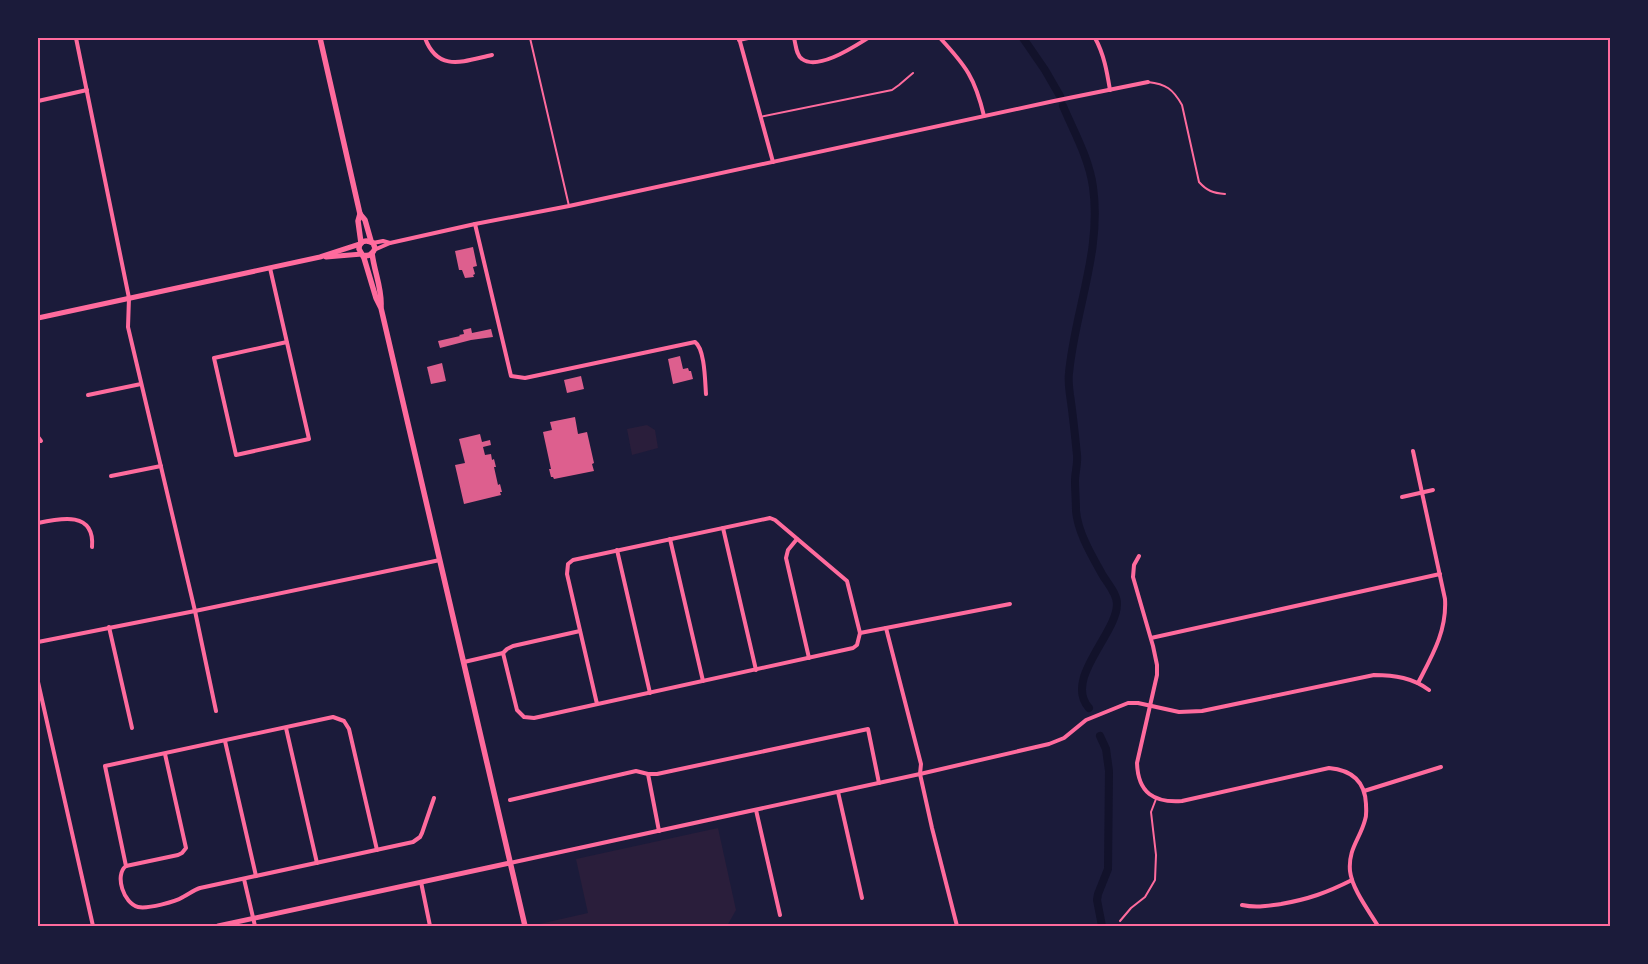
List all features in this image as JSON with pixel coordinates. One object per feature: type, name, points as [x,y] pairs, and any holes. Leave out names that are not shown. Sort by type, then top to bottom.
[{"type":"main road","points":[[320,38],[360,214],[365,220],[372,242],[374,266],[382,296],[381,308]]},
{"type":"main road","points":[[360,214],[358,221],[361,243],[359,249],[381,308],[525,926]]},
{"type":"main road","points":[[361,243],[365,241],[372,242]]},
{"type":"main road","points":[[362,254],[368,256],[373,252]]},
{"type":"street","points":[[76,38],[129,298],[128,327],[195,611],[216,710]]},
{"type":"street","points":[[425,38],[432,52],[446,62],[454,63],[492,55]]},
{"type":"street","points":[[748,38],[739,39],[773,162]]},
{"type":"street","points":[[794,38],[798,54],[803,60],[811,63],[837,56],[868,38]]},
{"type":"street","points":[[940,38],[961,60],[973,79],[984,116]]},
{"type":"street","points":[[1095,38],[1101,48],[1106,65],[1110,90]]},
{"type":"street","points":[[373,252],[390,243],[475,224],[569,206],[1148,82]]},
{"type":"street","points":[[38,101],[87,90]]},
{"type":"street","points":[[475,224],[512,376],[525,378],[695,342],[700,347],[705,374],[706,394]]},
{"type":"street","points":[[372,242],[390,243]]},
{"type":"street","points":[[38,318],[320,257],[361,243]]},
{"type":"street","points":[[320,257],[362,254]]},
{"type":"street","points":[[270,268],[287,342],[309,439],[236,455],[214,358],[287,342]]},
{"type":"street","points":[[88,395],[141,384]]},
{"type":"street","points":[[1413,451],[1445,599],[1444,620],[1436,647],[1418,683]]},
{"type":"street","points":[[111,476],[161,466]]},
{"type":"street","points":[[1402,497],[1433,490]]},
{"type":"street","points":[[38,523],[67,517],[80,522],[86,526],[91,534],[92,547]]},
{"type":"street","points":[[504,653],[517,710],[524,717],[534,718],[853,648],[857,645],[860,633],[847,581],[775,520],[770,518],[576,559],[568,564],[567,574],[597,704]]},
{"type":"street","points":[[722,528],[756,670]]},
{"type":"street","points":[[670,539],[703,681]]},
{"type":"street","points":[[797,539],[788,550],[786,558],[809,658]]},
{"type":"street","points":[[617,550],[650,693]]},
{"type":"street","points":[[1139,556],[1134,565],[1133,578],[1151,638],[1158,675],[1137,763],[1137,775],[1145,791],[1156,799],[1169,802],[1329,768],[1340,769],[1350,774],[1359,781],[1366,801],[1366,819],[1351,851],[1352,880],[1378,926]]},
{"type":"street","points":[[38,642],[440,560]]},
{"type":"street","points":[[1151,638],[1440,574]]},
{"type":"street","points":[[860,633],[1010,604]]},
{"type":"street","points":[[109,627],[132,728]]},
{"type":"street","points":[[886,628],[921,764],[920,774],[957,926]]},
{"type":"street","points":[[464,662],[504,653],[513,646],[580,631]]},
{"type":"street","points":[[218,926],[880,783],[1048,744],[1064,738],[1086,720],[1128,703],[1179,712],[1202,711],[1374,675],[1390,675],[1404,678],[1418,683],[1429,690]]},
{"type":"street","points":[[38,682],[93,926]]},
{"type":"street","points":[[126,866],[105,766],[333,717],[339,718],[349,729],[377,850]]},
{"type":"street","points":[[286,728],[317,863]]},
{"type":"street","points":[[510,800],[636,771],[648,774],[664,772],[868,729],[880,783]]},
{"type":"street","points":[[225,741],[256,876]]},
{"type":"street","points":[[165,754],[186,848],[178,855],[126,866],[122,870],[120,875],[127,900],[135,906],[148,907],[178,900],[200,888],[413,842],[420,837],[434,798]]},
{"type":"street","points":[[1364,791],[1441,767]]},
{"type":"street","points":[[648,774],[659,831]]},
{"type":"street","points":[[838,792],[862,898]]},
{"type":"street","points":[[756,810],[780,915]]},
{"type":"street","points":[[244,879],[255,926]]},
{"type":"street","points":[[1242,905],[1256,908],[1309,899],[1330,892],[1352,880]]},
{"type":"street","points":[[421,882],[430,926]]},
{"type":"lane","points":[[530,38],[569,206]]},
{"type":"lane","points":[[760,117],[892,90],[913,73]]},
{"type":"lane","points":[[1148,82],[1161,84],[1177,97],[1182,105],[1199,182],[1205,189],[1213,193],[1224,194]]},
{"type":"lane","points":[[1120,921],[1131,908],[1146,897],[1155,880],[1156,855],[1152,812],[1156,799]]},
{"type":"shaded area","points":[[647,425],[655,430],[658,448],[632,455],[627,429]]},
{"type":"shaded area","points":[[718,828],[736,910],[727,926],[535,926],[588,913],[576,859]]},
{"type":"building","points":[[473,247],[477,266],[473,267],[475,274],[473,275],[474,277],[465,278],[462,270],[459,270],[455,251]]},
{"type":"building","points":[[471,328],[472,333],[491,329],[493,337],[471,340],[440,348],[438,341],[460,336],[464,334],[463,330]]},
{"type":"building","points":[[680,356],[683,369],[688,368],[691,371],[693,379],[673,384],[668,359]]},
{"type":"building","points":[[442,363],[446,381],[431,384],[427,367]]},
{"type":"building","points":[[581,376],[584,389],[567,393],[564,380]]},
{"type":"building","points":[[575,417],[578,434],[587,432],[594,471],[554,479],[551,477],[549,469],[551,469],[543,432],[552,430],[550,422]]},
{"type":"building","points":[[480,434],[482,442],[490,440],[491,445],[483,447],[485,455],[491,454],[492,460],[494,459],[498,485],[500,484],[502,492],[500,492],[501,495],[464,504],[455,465],[465,463],[459,439]]},
{"type":"waterway","points":[[1023,38],[1060,96]]},
{"type":"waterway","points":[[1063,106],[1081,145],[1088,166],[1093,187],[1095,211],[1091,257],[1072,350],[1069,376],[1077,458],[1075,481],[1076,511],[1086,544],[1117,600],[1115,616],[1086,670],[1082,684],[1083,696],[1089,708]]},
{"type":"waterway","points":[[1100,736],[1106,749],[1109,771],[1108,869],[1097,900],[1102,926]]}]
